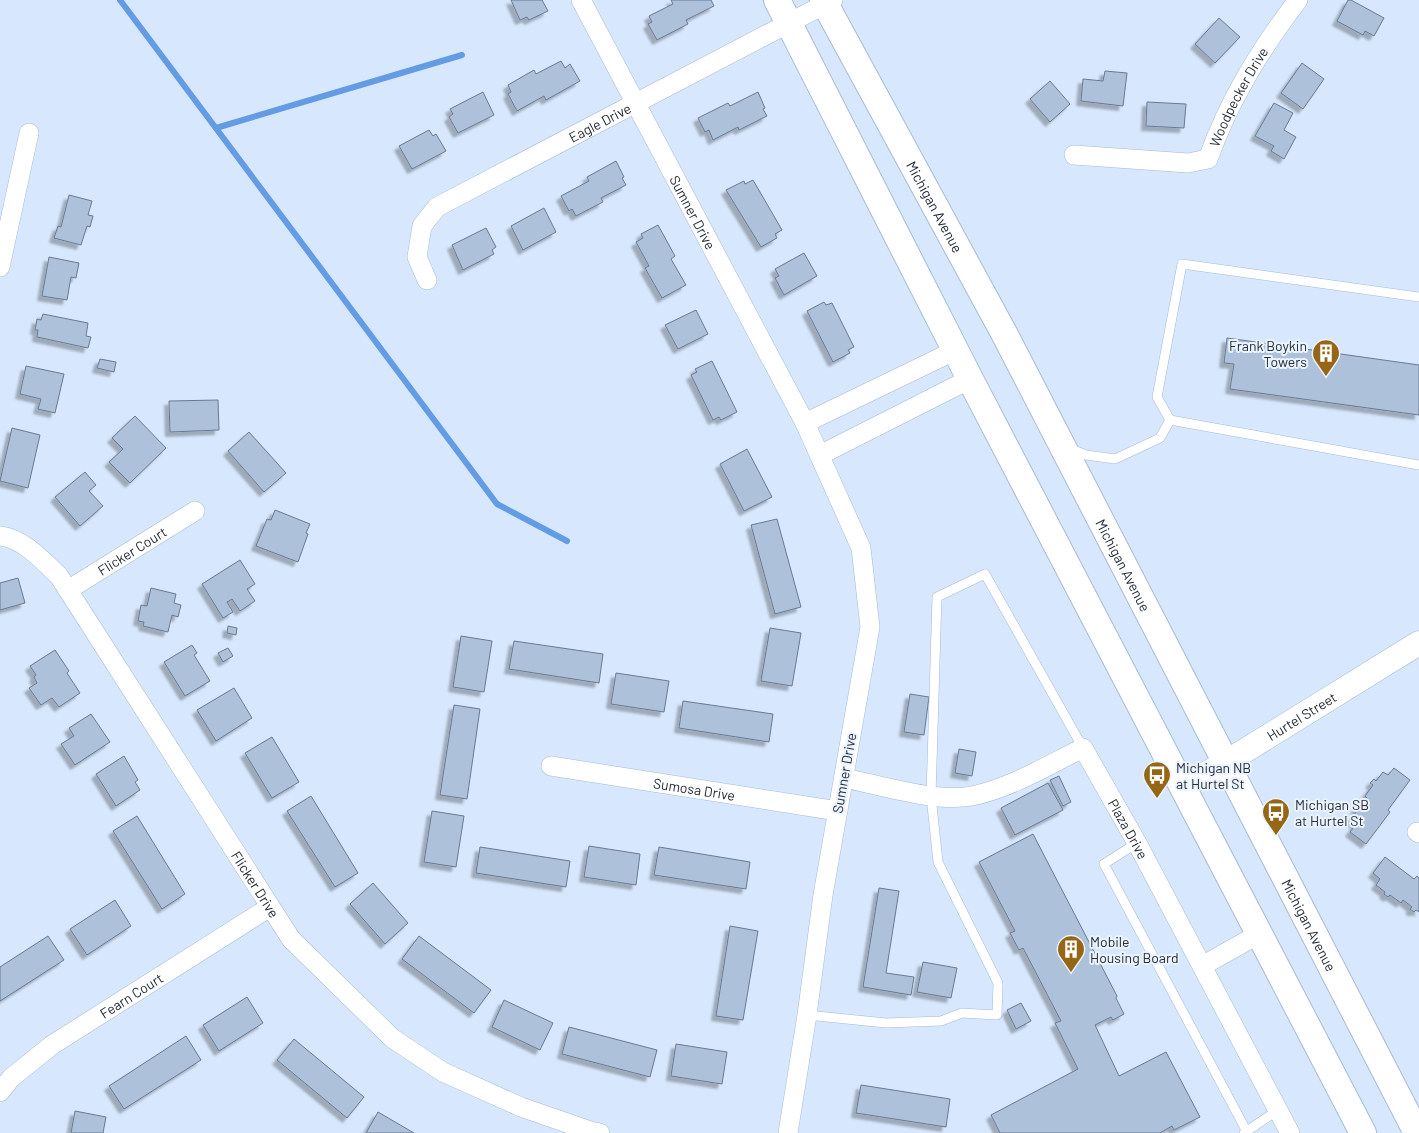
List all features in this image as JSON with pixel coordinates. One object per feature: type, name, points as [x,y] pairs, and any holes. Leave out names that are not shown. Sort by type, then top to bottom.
[{"type":"main road","points":[[778,0],[970,379],[1363,1133]]},
{"type":"main road","name":"Michigan Avenue","points":[[827,1],[1005,335],[1418,1133]]},
{"type":"street","name":"Sumner Drive","points":[[581,0],[806,423],[861,548],[870,627],[823,895],[807,1015],[788,1133]]},
{"type":"street","name":"Woodpecker Drive","points":[[1074,155],[1188,164],[1208,159],[1217,133],[1239,86],[1268,39],[1298,0]]},
{"type":"street","name":"Eagle Drive","points":[[427,280],[417,258],[422,226],[437,208],[789,24],[827,1]]},
{"type":"street","points":[[0,267],[29,133]]},
{"type":"street","points":[[806,423],[956,350]]},
{"type":"street","points":[[820,454],[970,379]]},
{"type":"street","name":"Flicker Court","points":[[68,590],[195,511]]},
{"type":"street","name":"Flicker Drive","points":[[0,536],[12,538],[38,556],[59,576],[291,939],[392,1038],[443,1072],[521,1107],[600,1133]]},
{"type":"street","name":"Hurtel Street","points":[[1182,787],[1225,763],[1419,643]]},
{"type":"street","points":[[844,778],[931,796],[970,796],[1000,788],[1084,748]]},
{"type":"street","name":"Plaza Drive","points":[[1084,748],[1290,1133]]},
{"type":"street","name":"Sumosa Drive","points":[[551,766],[838,811]]},
{"type":"street","name":"Fearn Court","points":[[0,1092],[11,1078],[52,1045],[270,907]]},
{"type":"street","points":[[1202,966],[1259,934]]},
{"type":"lane","points":[[1170,420],[1157,397],[1182,264],[1419,298]]},
{"type":"lane","points":[[1061,444],[1086,455],[1115,459],[1160,438],[1170,420]]},
{"type":"lane","points":[[1170,420],[1419,465]]},
{"type":"lane","points":[[807,1015],[886,1023],[941,1021],[962,1013],[997,1015],[998,983],[938,862],[931,796],[937,597],[985,574],[1084,748]]},
{"type":"lane","points":[[1137,844],[1104,864],[1245,1132],[1278,1110]]},
{"type":"building","points":[[511,0],[542,0],[548,11],[529,20],[527,17],[520,20]]},
{"type":"building","points":[[671,0],[711,0],[714,6],[686,20],[688,24],[657,40],[648,24],[652,22],[649,16],[673,4]]},
{"type":"building","points":[[1348,0],[1384,18],[1374,36],[1365,31],[1363,35],[1337,21]]},
{"type":"building","points":[[1219,18],[1240,37],[1215,63],[1195,44]]},
{"type":"building","points":[[561,61],[565,68],[570,64],[580,81],[546,100],[544,96],[517,111],[508,94],[511,92],[508,85],[534,70],[536,74]]},
{"type":"building","points":[[1302,63],[1324,79],[1303,109],[1281,93]]},
{"type":"building","points":[[1105,71],[1127,73],[1123,106],[1081,101],[1083,79],[1103,81]]},
{"type":"building","points":[[1050,81],[1070,104],[1050,122],[1030,99]]},
{"type":"building","points":[[483,92],[494,115],[458,133],[449,117],[453,114],[450,109]]},
{"type":"building","points":[[758,92],[767,116],[739,130],[738,127],[713,140],[709,130],[705,132],[698,118],[728,103],[730,106]]},
{"type":"building","points":[[1147,102],[1186,104],[1184,128],[1146,126]]},
{"type":"building","points":[[1274,103],[1293,113],[1284,130],[1296,137],[1284,159],[1271,151],[1274,146],[1255,136]]},
{"type":"building","points":[[429,130],[433,136],[436,134],[446,151],[412,169],[399,146]]},
{"type":"building","points":[[616,161],[626,185],[601,198],[603,202],[576,216],[572,209],[569,211],[561,196],[589,181],[587,177]]},
{"type":"building","points":[[753,180],[782,230],[775,234],[777,238],[761,247],[726,190],[744,181],[745,184]]},
{"type":"building","points":[[69,195],[92,201],[88,215],[93,216],[90,227],[87,226],[81,245],[54,238],[58,226],[61,227]]},
{"type":"building","points":[[544,208],[556,232],[523,250],[511,226]]},
{"type":"building","points":[[658,225],[675,256],[671,259],[686,285],[662,298],[645,268],[649,266],[636,242],[643,238],[641,234]]},
{"type":"building","points":[[486,228],[496,247],[492,250],[494,254],[463,270],[452,245]]},
{"type":"building","points":[[804,253],[817,276],[784,295],[775,278],[779,276],[775,269]]},
{"type":"building","points":[[49,257],[79,263],[76,278],[71,277],[67,300],[42,296]]},
{"type":"building","points":[[824,302],[826,305],[832,303],[854,347],[848,350],[850,353],[833,362],[807,311]]},
{"type":"building","points":[[696,310],[708,334],[678,349],[665,325]]},
{"type":"building","points":[[43,314],[88,323],[86,336],[91,337],[88,348],[37,337],[38,330],[35,330],[37,319],[41,320]]},
{"type":"building","name":"Frank Boykin Towers","points":[[1227,338],[1419,365],[1419,415],[1230,389],[1234,364],[1224,363]]},
{"type":"building","points":[[100,359],[116,362],[114,372],[97,368]]},
{"type":"building","points":[[712,361],[737,412],[721,420],[719,417],[713,420],[691,375],[697,372],[695,369]]},
{"type":"building","points":[[26,366],[64,374],[55,413],[38,409],[41,399],[20,394]]},
{"type":"building","points":[[218,400],[219,430],[170,432],[169,401]]},
{"type":"building","points":[[135,416],[166,448],[130,483],[109,462],[123,449],[112,438]]},
{"type":"building","points":[[12,428],[40,435],[28,488],[0,481]]},
{"type":"building","points":[[249,432],[286,473],[264,492],[228,451]]},
{"type":"building","points":[[747,449],[772,497],[744,511],[720,464]]},
{"type":"building","points":[[85,472],[96,485],[89,491],[103,506],[80,526],[55,497]]},
{"type":"building","points":[[275,510],[310,524],[298,562],[256,546],[267,519],[271,520]]},
{"type":"building","points":[[777,519],[801,607],[775,614],[751,525]]},
{"type":"building","points":[[240,560],[255,584],[247,589],[255,601],[240,611],[232,599],[227,602],[233,612],[223,618],[202,584]]},
{"type":"building","points":[[18,578],[25,603],[0,610],[0,583]]},
{"type":"building","points":[[151,588],[176,594],[174,603],[181,605],[178,617],[172,615],[168,632],[143,626],[144,622],[138,621],[141,605],[147,606]]},
{"type":"building","points":[[228,626],[237,628],[236,635],[227,633]]},
{"type":"building","points":[[770,628],[801,633],[792,686],[761,681]]},
{"type":"building","points":[[461,636],[492,641],[484,692],[453,687]]},
{"type":"building","points":[[514,641],[603,654],[599,683],[509,669]]},
{"type":"building","points":[[192,645],[197,653],[194,655],[210,681],[185,696],[164,662]]},
{"type":"building","points":[[228,648],[233,656],[223,662],[218,653]]},
{"type":"building","points":[[55,650],[69,671],[67,673],[80,693],[59,707],[52,698],[41,705],[29,688],[37,683],[34,677],[36,675],[30,666]]},
{"type":"building","points":[[616,673],[669,681],[664,712],[611,704]]},
{"type":"building","points":[[234,688],[252,718],[216,741],[197,710]]},
{"type":"building","points":[[910,694],[929,697],[924,735],[904,732]]},
{"type":"building","points":[[683,701],[773,714],[769,742],[679,728]]},
{"type":"building","points":[[454,705],[480,709],[467,799],[440,795]]},
{"type":"building","points":[[91,714],[110,742],[75,765],[61,744],[74,736],[69,728]]},
{"type":"building","points":[[272,737],[299,782],[272,798],[245,753]]},
{"type":"building","points":[[959,749],[976,752],[972,776],[955,773]]},
{"type":"building","points":[[124,756],[138,780],[135,782],[140,790],[116,806],[96,774]]},
{"type":"building","points":[[1394,768],[1410,780],[1388,810],[1390,812],[1366,844],[1350,832],[1356,824],[1350,820],[1357,811],[1355,809],[1359,805],[1361,806],[1367,798],[1365,796],[1373,785],[1370,783],[1374,779],[1376,781],[1383,772],[1388,775]]},
{"type":"building","points":[[1059,776],[1071,802],[1063,806],[1050,780]]},
{"type":"building","points":[[1048,783],[1063,810],[1015,835],[1001,808]]},
{"type":"building","points":[[311,796],[358,873],[335,887],[287,811]]},
{"type":"building","points":[[432,811],[464,816],[456,867],[424,862]]},
{"type":"building","points":[[137,816],[185,894],[162,909],[113,831]]},
{"type":"building","name":"Mobile Housing Board","points":[[1033,834],[1117,996],[1116,998],[1124,1014],[1113,1020],[1111,1017],[1095,1025],[1119,1076],[1166,1052],[1200,1117],[1174,1130],[1172,1126],[1160,1133],[1000,1133],[991,1115],[1078,1069],[1055,1023],[1061,1021],[1023,948],[1019,950],[1010,933],[1015,931],[979,862]]},
{"type":"building","points":[[589,846],[640,854],[636,885],[584,877]]},
{"type":"building","points":[[480,847],[570,861],[566,887],[476,873]]},
{"type":"building","points":[[659,847],[750,862],[746,889],[654,875]]},
{"type":"building","points":[[1385,857],[1414,879],[1417,876],[1419,878],[1419,912],[1416,910],[1414,912],[1410,909],[1412,907],[1403,900],[1401,903],[1390,895],[1388,897],[1376,885],[1380,879],[1373,873]]},
{"type":"building","points":[[373,883],[408,923],[385,944],[350,904]]},
{"type":"building","points":[[879,888],[899,891],[886,973],[914,977],[911,995],[863,987]]},
{"type":"building","points":[[115,900],[131,926],[87,955],[70,929]]},
{"type":"building","points":[[730,926],[758,931],[743,1020],[716,1016]]},
{"type":"building","points":[[48,936],[64,960],[0,1001],[0,967]]},
{"type":"building","points":[[419,936],[491,990],[474,1013],[402,959]]},
{"type":"building","points":[[923,962],[957,968],[951,998],[917,992]]},
{"type":"building","points":[[247,997],[263,1023],[219,1051],[203,1025]]},
{"type":"building","points":[[504,1000],[553,1023],[540,1050],[492,1027]]},
{"type":"building","points":[[1021,1003],[1031,1021],[1016,1029],[1007,1010]]},
{"type":"building","points":[[569,1027],[657,1050],[650,1077],[562,1054]]},
{"type":"building","points":[[186,1036],[201,1060],[124,1109],[109,1086]]},
{"type":"building","points":[[294,1039],[364,1097],[347,1118],[277,1060]]},
{"type":"building","points":[[676,1044],[727,1052],[722,1084],[671,1076]]},
{"type":"building","points":[[861,1085],[950,1099],[946,1127],[856,1113]]},
{"type":"building","points":[[75,1111],[106,1117],[103,1133],[71,1133]]},
{"type":"building","points":[[378,1112],[414,1133],[366,1133]]},
{"type":"waterway","points":[[120,0],[497,504],[567,541]]},
{"type":"waterway","points":[[216,128],[462,55]]},
{"type":"place","name":"Frank Boykin Towers","points":[[1326,377]]},
{"type":"place","name":"Michigan NB at Hurtel St","points":[[1157,799]]},
{"type":"place","name":"Michigan SB at Hurtel St","points":[[1276,836]]},
{"type":"place","name":"Mobile Housing Board","points":[[1071,973]]}]
